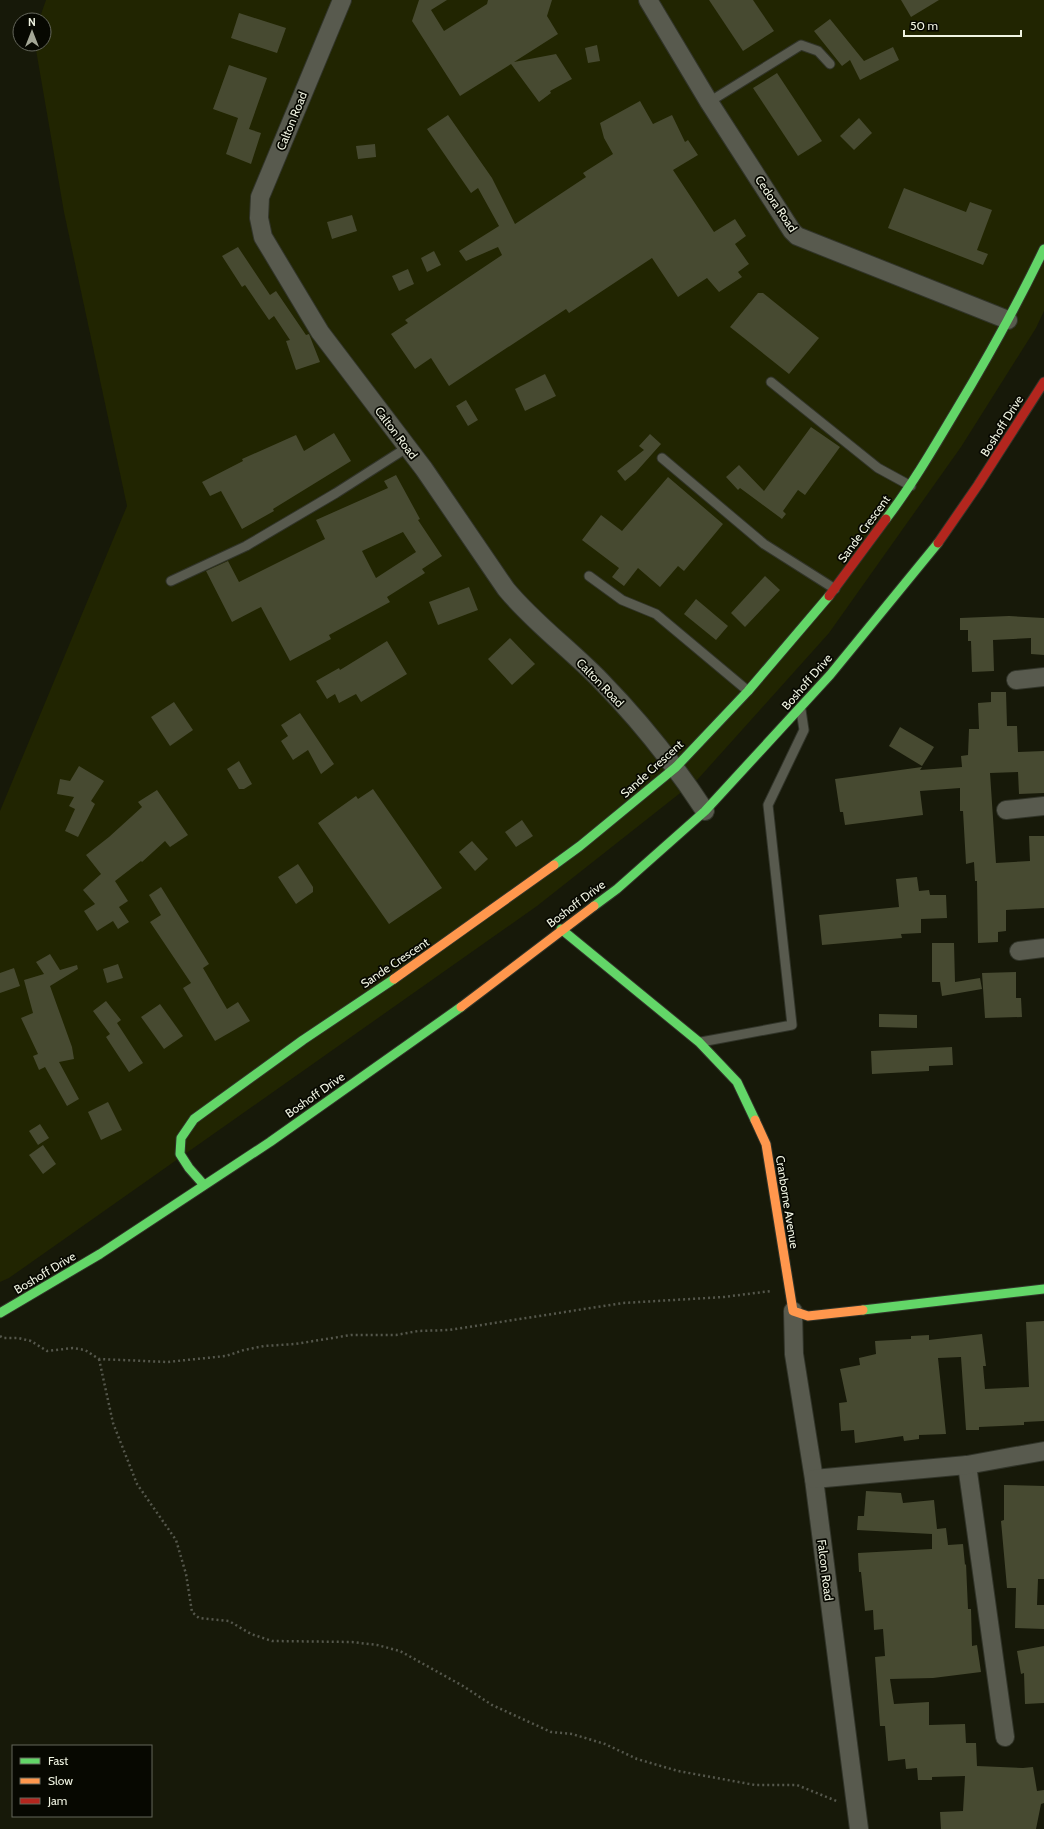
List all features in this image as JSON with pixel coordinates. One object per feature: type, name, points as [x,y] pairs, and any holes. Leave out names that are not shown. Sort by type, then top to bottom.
[{"type":"street","name":"Calton Road","points":[[342,0],[260,197],[259,218],[263,237],[320,332],[408,448],[506,589],[519,605],[602,681],[676,767],[705,811]]},
{"type":"street","name":"Cedora Road","points":[[648,0],[709,102],[792,231],[797,236],[1008,320]]},
{"type":"street","name":"Sande Crescent","points":[[204,1185],[185,1164],[180,1154],[179,1142],[184,1131],[194,1118],[303,1040],[442,946],[580,846],[676,767],[748,691],[835,589],[911,486],[1008,320],[1038,279],[1044,249]]},
{"type":"street","name":"Boshoff Drive","points":[[0,1313],[100,1254],[204,1185],[313,1112],[462,1006],[616,889],[705,811],[830,675],[935,547],[978,485],[1044,382]]},
{"type":"street","points":[[1016,680],[1044,677]]},
{"type":"street","points":[[1006,810],[1044,806]]},
{"type":"street","name":"Cranborne Avenue","points":[[561,930],[700,1042],[736,1082],[766,1144],[793,1311]]},
{"type":"street","points":[[1019,951],[1044,948]]},
{"type":"street","points":[[793,1311],[808,1316],[1044,1289]]},
{"type":"street","name":"Falcon Road","points":[[793,1311],[794,1354],[814,1479],[858,1829]]},
{"type":"street","points":[[814,1479],[967,1465],[1044,1451]]},
{"type":"street","points":[[967,1465],[1005,1738]]},
{"type":"lane","points":[[709,102],[801,45],[818,51],[830,64]]},
{"type":"lane","points":[[771,382],[878,468],[911,486]]},
{"type":"lane","points":[[171,581],[246,546],[336,493],[408,448]]},
{"type":"lane","points":[[662,458],[764,544],[835,589]]},
{"type":"lane","points":[[589,576],[622,600],[656,614],[748,691]]},
{"type":"lane","points":[[700,1042],[792,1025],[768,805],[804,730],[800,707]]},
{"type":"path","points":[[0,1336],[3,1338],[18,1338],[31,1341],[47,1351],[73,1348],[85,1350],[99,1359],[167,1362],[226,1356],[244,1350],[264,1346],[295,1344],[351,1335],[396,1335],[418,1331],[449,1330],[623,1303],[724,1297],[789,1289]]},
{"type":"path","points":[[99,1359],[113,1423],[137,1484],[176,1540],[186,1574],[192,1612],[199,1618],[229,1621],[251,1634],[272,1641],[352,1642],[377,1645],[400,1651],[457,1682],[492,1705],[551,1732],[572,1734],[605,1744],[638,1759],[708,1778],[755,1786],[797,1786],[831,1797],[855,1810]]},
{"type":"shaded area","points":[[46,0],[1044,0],[1044,311],[1036,328],[961,447],[829,633],[698,779],[537,906],[9,1278],[0,1282],[0,811],[127,506],[64,212],[36,52],[52,52],[52,12],[42,12]]},
{"type":"building","points":[[419,0],[447,0],[431,10],[444,31],[487,4],[488,0],[552,0],[547,16],[558,34],[514,62],[556,54],[572,79],[550,91],[551,93],[539,102],[511,64],[460,96],[412,21]]},
{"type":"building","points":[[709,0],[753,0],[774,31],[743,51]]},
{"type":"building","points":[[901,0],[939,0],[911,17]]},
{"type":"building","points":[[239,13],[286,28],[277,53],[231,38]]},
{"type":"building","points":[[830,19],[864,61],[893,47],[899,60],[860,80],[850,60],[842,66],[814,31]]},
{"type":"building","points":[[597,45],[600,61],[588,63],[585,48]]},
{"type":"building","points":[[229,65],[267,78],[249,129],[261,133],[251,164],[226,154],[238,118],[213,109]]},
{"type":"building","points":[[777,73],[822,141],[798,156],[753,88]]},
{"type":"building","points":[[640,101],[653,124],[672,115],[685,142],[688,140],[698,155],[673,170],[714,232],[735,219],[746,236],[735,244],[749,264],[738,272],[742,277],[719,292],[707,278],[678,297],[652,258],[569,313],[566,309],[449,386],[431,358],[415,369],[391,334],[408,323],[405,320],[502,255],[498,247],[466,261],[459,251],[499,226],[478,188],[471,193],[427,129],[448,115],[492,178],[515,224],[586,177],[583,173],[613,154],[604,138],[600,123]]},
{"type":"building","points":[[859,118],[872,133],[854,150],[840,136]]},
{"type":"building","points":[[375,144],[376,157],[358,159],[356,146]]},
{"type":"building","points":[[904,188],[966,212],[970,202],[992,210],[977,250],[988,254],[983,265],[888,228]]},
{"type":"building","points":[[352,215],[357,231],[332,239],[327,222]]},
{"type":"building","points":[[238,247],[270,295],[276,291],[306,335],[309,334],[320,362],[296,370],[286,341],[290,340],[274,316],[269,320],[245,285],[242,287],[222,256]]},
{"type":"building","points":[[434,251],[441,265],[427,272],[421,258]]},
{"type":"building","points":[[408,269],[414,284],[399,291],[392,276]]},
{"type":"building","points":[[758,293],[763,293],[819,338],[789,374],[730,327]]},
{"type":"building","points":[[545,374],[556,396],[525,411],[515,389]]},
{"type":"building","points":[[466,400],[478,420],[468,426],[456,406]]},
{"type":"building","points":[[811,427],[840,447],[805,495],[798,490],[783,511],[786,514],[782,519],[740,488],[738,490],[726,477],[739,465],[764,491]]},
{"type":"building","points":[[334,433],[351,461],[273,509],[274,511],[242,529],[221,491],[210,496],[202,482],[243,461],[242,459],[296,435],[304,451]]},
{"type":"building","points":[[650,434],[661,444],[636,472],[625,481],[617,471],[644,450],[639,446]]},
{"type":"building","points":[[396,475],[420,519],[418,520],[442,556],[422,569],[425,573],[387,597],[390,602],[329,635],[331,639],[290,661],[261,607],[232,622],[206,571],[228,561],[239,582],[325,539],[316,520],[388,488],[384,481]],"holes":[[[403,532],[416,552],[376,578],[362,551]]]},
{"type":"building","points":[[668,477],[723,524],[684,571],[678,566],[660,587],[638,568],[624,586],[612,577],[619,568],[582,540],[601,515],[622,531]]},
{"type":"building","points":[[765,576],[780,590],[745,627],[731,613]]},
{"type":"building","points":[[469,587],[478,610],[438,625],[429,602]]},
{"type":"building","points":[[696,599],[728,626],[716,640],[684,614]]},
{"type":"building","points":[[1009,616],[1044,618],[1044,655],[1031,654],[1031,638],[993,640],[994,671],[972,672],[971,641],[968,641],[968,630],[960,630],[960,618]]},
{"type":"building","points":[[510,638],[535,664],[512,685],[488,659]]},
{"type":"building","points":[[387,641],[407,674],[361,702],[356,694],[339,703],[335,694],[327,699],[316,681],[339,668],[340,670]]},
{"type":"building","points":[[991,692],[1006,692],[1007,726],[1017,726],[1018,752],[1044,751],[1044,793],[1019,794],[1018,772],[990,773],[996,863],[1030,861],[1029,836],[1044,836],[1044,908],[1006,910],[1006,931],[998,932],[998,942],[978,943],[977,881],[975,881],[974,862],[966,864],[963,811],[960,811],[960,788],[920,791],[923,815],[845,825],[843,812],[840,812],[835,779],[922,767],[920,770],[962,767],[961,756],[968,755],[969,729],[979,729],[978,703],[991,702]]},
{"type":"building","points":[[174,702],[193,730],[170,746],[151,717]]},
{"type":"building","points":[[300,713],[334,764],[321,774],[308,750],[293,760],[281,741],[288,736],[281,725]]},
{"type":"building","points":[[900,727],[934,747],[922,766],[889,746]]},
{"type":"building","points":[[239,761],[252,784],[244,789],[239,789],[227,769]]},
{"type":"building","points":[[79,766],[104,781],[91,801],[95,804],[78,837],[65,831],[75,809],[69,806],[74,797],[57,794],[60,779],[70,781]]},
{"type":"building","points":[[373,789],[442,888],[389,924],[318,823],[356,796],[358,799]]},
{"type":"building","points":[[157,790],[188,835],[170,847],[165,841],[142,862],[141,861],[115,881],[128,901],[119,907],[129,922],[118,929],[113,921],[97,931],[84,911],[95,904],[83,890],[101,874],[86,855],[109,837],[142,807],[138,802]]},
{"type":"building","points":[[522,820],[533,836],[516,847],[505,832]]},
{"type":"building","points":[[472,841],[488,859],[475,871],[459,852]]},
{"type":"building","points":[[298,864],[313,887],[313,892],[296,904],[278,877]]},
{"type":"building","points":[[917,877],[919,891],[929,890],[930,895],[946,895],[947,918],[921,919],[921,933],[901,934],[902,938],[822,945],[819,915],[899,907],[896,879]]},
{"type":"building","points":[[161,887],[209,964],[203,968],[227,1009],[238,1002],[250,1021],[215,1041],[183,988],[191,983],[150,922],[161,915],[149,895]]},
{"type":"building","points":[[932,943],[954,943],[955,982],[980,978],[982,989],[942,996],[940,982],[932,982]]},
{"type":"building","points":[[50,954],[60,970],[77,965],[78,969],[50,986],[72,1047],[74,1059],[59,1062],[79,1099],[67,1106],[45,1067],[39,1070],[33,1056],[38,1054],[21,1018],[33,1013],[24,980],[44,974],[36,962]]},
{"type":"building","points":[[118,964],[123,978],[107,983],[103,969]]},
{"type":"building","points":[[14,968],[20,986],[0,993],[0,973]]},
{"type":"building","points":[[1016,972],[1016,998],[1021,998],[1022,1017],[985,1018],[982,973]]},
{"type":"building","points":[[106,1001],[121,1020],[117,1023],[143,1063],[129,1072],[106,1037],[110,1034],[93,1011]]},
{"type":"building","points":[[160,1004],[183,1036],[164,1049],[141,1017]]},
{"type":"building","points":[[879,1014],[917,1015],[917,1028],[879,1027]]},
{"type":"building","points":[[952,1047],[953,1065],[929,1066],[929,1071],[872,1074],[871,1051]]},
{"type":"building","points":[[108,1102],[122,1130],[101,1140],[88,1112]]},
{"type":"building","points":[[40,1124],[49,1138],[38,1145],[29,1131]]},
{"type":"building","points":[[43,1145],[56,1164],[43,1174],[29,1155]]},
{"type":"building","points":[[1044,1321],[1044,1421],[1024,1422],[1024,1425],[979,1427],[979,1430],[966,1430],[961,1357],[938,1358],[946,1434],[919,1435],[919,1439],[904,1441],[903,1436],[855,1443],[854,1430],[841,1431],[839,1403],[847,1402],[840,1369],[860,1365],[859,1358],[876,1354],[875,1341],[911,1339],[911,1336],[929,1335],[929,1340],[982,1334],[986,1366],[983,1366],[985,1389],[1029,1387],[1026,1322]]},
{"type":"building","points":[[1004,1485],[1044,1486],[1044,1579],[1038,1579],[1037,1605],[1044,1605],[1044,1629],[1015,1628],[1016,1588],[1007,1588],[1001,1521],[1004,1520]]},
{"type":"building","points":[[866,1491],[901,1493],[903,1503],[934,1500],[937,1529],[946,1528],[948,1545],[963,1544],[965,1565],[966,1564],[968,1609],[971,1609],[972,1646],[977,1645],[981,1672],[933,1678],[890,1679],[894,1704],[929,1702],[929,1725],[965,1724],[966,1743],[976,1743],[977,1766],[1033,1767],[1037,1791],[1044,1790],[1044,1803],[1041,1804],[1036,1829],[941,1829],[940,1812],[963,1811],[965,1776],[932,1777],[932,1780],[918,1780],[917,1768],[906,1769],[905,1759],[888,1761],[885,1726],[880,1726],[875,1657],[885,1656],[883,1629],[874,1630],[873,1610],[865,1611],[861,1572],[859,1572],[858,1553],[932,1549],[932,1534],[857,1530],[858,1516],[864,1516]]},
{"type":"building","points":[[1044,1646],[1044,1703],[1025,1704],[1024,1673],[1021,1674],[1017,1651]]},
{"type":"traffic: fast","points":[[886,519],[922,467],[967,392],[990,352],[1044,249]]},
{"type":"traffic: fast","points":[[594,906],[617,889],[705,811],[830,675],[938,543]]},
{"type":"traffic: fast","points":[[554,865],[580,846],[676,767],[748,691],[829,596]]},
{"type":"traffic: fast","points":[[561,929],[699,1042],[737,1082],[755,1120]]},
{"type":"traffic: fast","points":[[204,1185],[189,1168],[180,1154],[181,1138],[194,1119],[303,1040],[394,979]]},
{"type":"traffic: fast","points":[[0,1313],[100,1254],[270,1142],[461,1007]]},
{"type":"traffic: fast","points":[[863,1310],[1044,1289]]},
{"type":"traffic: slow","points":[[394,979],[554,865]]},
{"type":"traffic: slow","points":[[461,1007],[594,906]]},
{"type":"traffic: slow","points":[[755,1120],[766,1144],[793,1311],[808,1316],[863,1310]]},
{"type":"traffic: jam","points":[[938,543],[978,485],[1044,382]]},
{"type":"traffic: jam","points":[[829,596],[886,519]]}]
